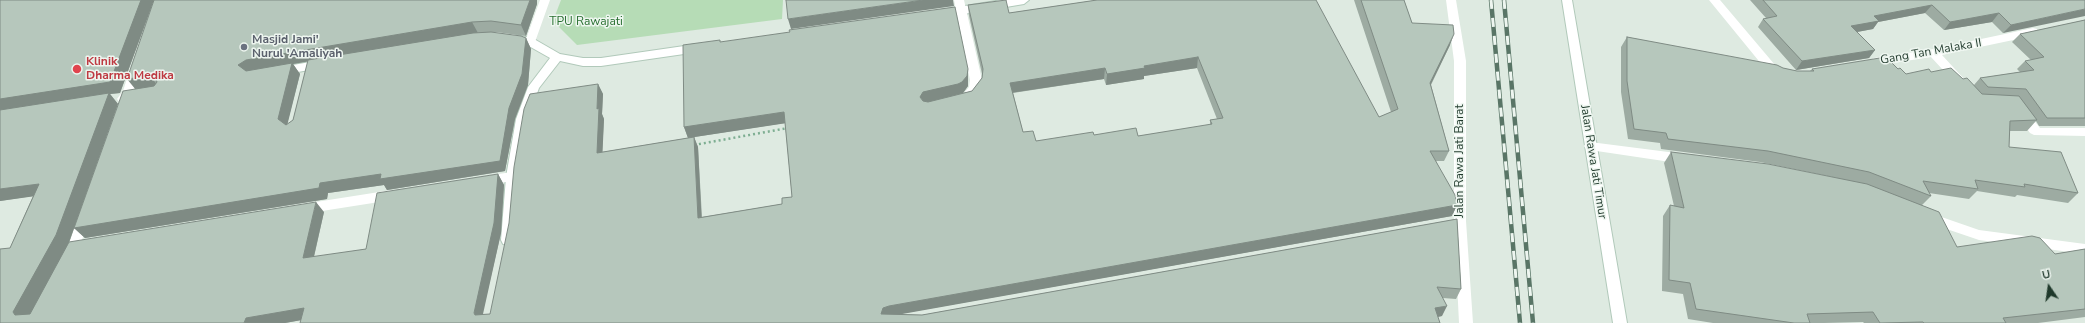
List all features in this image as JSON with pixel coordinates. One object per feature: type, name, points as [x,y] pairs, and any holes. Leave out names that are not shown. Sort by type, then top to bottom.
[{"type":"street","points":[[530,42],[545,0]]},
{"type":"street","points":[[931,15],[961,5],[1024,0]]},
{"type":"street","name":"Jalan Rawa Jati Barat","points":[[1451,0],[1460,61],[1460,221],[1466,323]]},
{"type":"street","name":"Jalan Rawa Jati Timur","points":[[1567,0],[1620,323]]},
{"type":"street","points":[[1714,0],[1771,68],[1780,74],[1790,76]]},
{"type":"street","points":[[955,102],[968,96],[975,88],[976,80],[961,5]]},
{"type":"street","name":"Gang Tan Malaka II","points":[[1866,64],[1934,53],[2047,29]]},
{"type":"street","points":[[502,37],[530,42],[557,57],[583,62],[601,62],[711,46]]},
{"type":"street","points":[[1934,53],[1968,90]]},
{"type":"street","points":[[504,255],[508,233],[512,177],[522,119],[534,87],[557,57]]},
{"type":"street","points":[[137,96],[121,103],[128,92],[139,60]]},
{"type":"street","points":[[268,74],[332,62]]},
{"type":"street","points":[[2013,101],[2035,131],[2085,132]]},
{"type":"street","points":[[1590,146],[1625,152],[1700,161]]},
{"type":"street","points":[[472,183],[512,177]]},
{"type":"street","points":[[293,211],[402,194]]},
{"type":"street","points":[[64,268],[75,247],[90,202]]},
{"type":"street","points":[[1917,212],[1980,235],[2085,249]]},
{"type":"street","points":[[1444,224],[1460,221]]},
{"type":"street","points":[[75,247],[91,245]]},
{"type":"path","points":[[689,146],[789,128]]},
{"type":"green space","name":"TPU Rawajati","points":[[561,0],[783,0],[782,19],[577,45],[553,21]]},
{"type":"building","points":[[0,0],[141,0],[110,82],[0,99]]},
{"type":"building","points":[[154,0],[530,0],[521,25],[491,21],[472,22],[246,60],[238,65],[246,71],[292,63],[278,119],[286,125],[293,120],[308,60],[473,33],[491,32],[521,36],[526,38],[522,74],[509,108],[500,161],[380,179],[381,174],[320,183],[319,188],[74,228],[123,91],[154,86],[157,82],[155,77],[150,76],[127,79]]},
{"type":"building","points":[[786,0],[923,0],[788,19]]},
{"type":"building","points":[[1006,0],[1009,13],[1097,0],[1316,0],[1379,117],[1398,109],[1361,0],[1404,0],[1412,23],[1453,25],[1454,34],[1430,83],[1449,151],[1430,151],[1455,195],[1457,205],[889,306],[883,308],[881,314],[922,315],[1457,219],[1461,289],[1437,287],[1447,306],[1435,308],[1440,323],[300,323],[304,308],[246,318],[244,323],[0,323],[0,249],[10,248],[39,184],[0,189],[0,110],[109,93],[56,235],[13,312],[15,315],[30,314],[69,242],[316,202],[303,258],[366,249],[377,193],[498,174],[494,223],[474,313],[475,315],[490,314],[509,223],[514,167],[524,109],[530,94],[598,84],[597,109],[599,108],[597,153],[694,137],[698,218],[782,204],[782,198],[792,197],[784,112],[684,127],[683,45],[720,40],[720,42],[790,32],[789,30],[955,7],[968,69],[967,76],[958,84],[923,92],[920,97],[923,101],[928,102],[972,91],[982,78],[983,69],[968,5]],"holes":[[[1198,57],[1223,118],[1210,120],[1212,124],[1138,136],[1136,128],[1094,135],[1093,132],[1036,141],[1033,131],[1023,132],[1010,83],[1105,68],[1107,74]]]},
{"type":"building","points":[[1763,0],[2085,0],[2085,9],[2011,25],[1999,13],[1950,22],[1932,5],[1874,16],[1879,21],[1851,26],[1875,50],[1802,61],[1763,19],[1777,16]]},
{"type":"building","points":[[2085,20],[2085,118],[2047,118],[2026,89],[1988,87],[1980,78],[2034,70],[2025,61],[2044,57],[2020,34]]},
{"type":"building","points":[[1627,37],[1777,65],[1797,71],[1814,71],[1812,69],[1886,57],[1898,69],[1900,68],[1906,74],[1929,69],[1931,72],[1951,68],[1963,79],[1967,78],[1982,94],[2019,96],[2037,120],[2010,121],[2009,147],[2061,152],[2078,193],[2024,184],[2025,187],[1975,180],[1978,189],[1923,181],[1931,196],[1869,172],[1768,151],[1668,139],[1666,133],[1634,129],[1627,81]]},
{"type":"building","points":[[1671,152],[1768,164],[1867,184],[1939,212],[1957,247],[2032,236],[2040,238],[2055,254],[2085,249],[2085,309],[2003,318],[2006,323],[1880,323],[1873,312],[1807,314],[1810,323],[1794,323],[1696,309],[1690,283],[1669,280],[1670,205],[1684,208]]},
{"type":"railway","points":[[1491,0],[1520,323]]},
{"type":"railway","points":[[1504,0],[1533,323]]},
{"type":"place","name":"Masjid Jami' Nurul 'Amaliyah","points":[[244,47]]},
{"type":"place","name":"Klinik Dharma Medika","points":[[77,69]]}]
